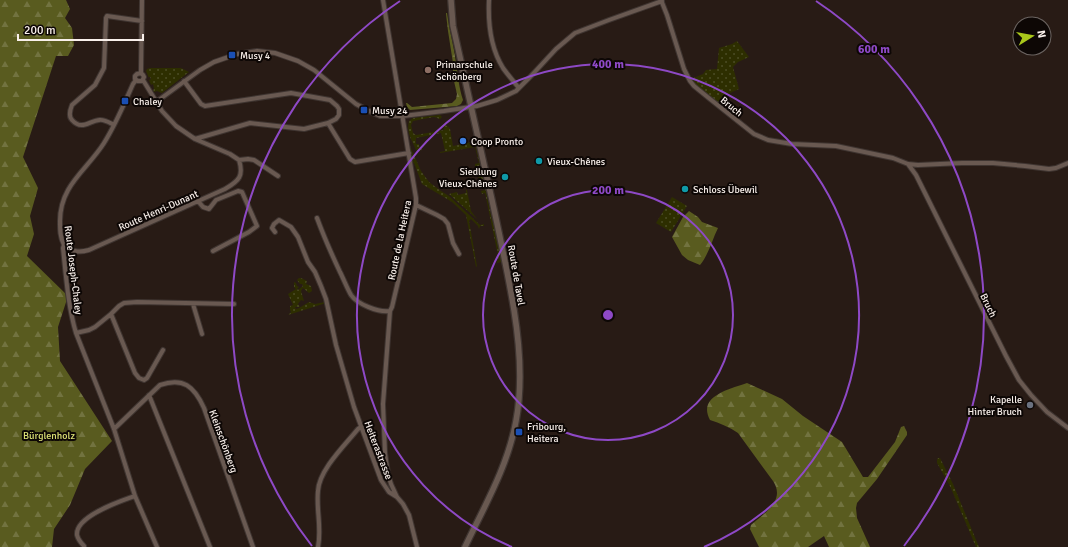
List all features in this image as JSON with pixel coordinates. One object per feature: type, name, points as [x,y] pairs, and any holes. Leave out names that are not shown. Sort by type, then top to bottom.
[{"type":"main road","name":"Route de Tavel","points":[[451,0],[453,26],[512,295],[520,376],[520,398],[516,422],[507,455],[498,478],[465,547]]},
{"type":"street","name":"Route Joseph-Chaley","points":[[142,0],[140,73],[156,102],[166,117],[183,132],[195,139],[230,154],[239,160]]},
{"type":"street","name":"Route de la Heitera","points":[[383,0],[414,182],[416,205],[399,280],[390,311]]},
{"type":"street","points":[[489,0],[492,36],[497,54],[503,68],[519,88]]},
{"type":"street","points":[[156,102],[184,81],[214,62],[230,55],[250,52],[275,53],[298,61],[309,67],[364,110],[380,116],[403,116],[471,107],[497,100],[519,88],[556,48],[575,33],[661,1]]},
{"type":"street","name":"Bruch","points":[[661,1],[688,78],[694,86],[749,131],[763,139],[786,143],[836,146],[893,158],[908,164],[916,175],[1019,380],[1038,404],[1068,428]]},
{"type":"street","points":[[114,125],[99,119],[82,126],[77,125],[70,118],[70,109],[72,105],[95,85],[104,68],[107,16],[142,20]]},
{"type":"street","name":"Route Joseph-Chaley","points":[[114,429],[73,323],[63,248],[64,245],[61,239],[60,212],[65,195],[71,184],[103,145],[136,80],[136,75],[140,73]]},
{"type":"street","points":[[136,80],[140,82],[143,80]]},
{"type":"street","points":[[184,81],[201,104],[205,106],[291,93],[330,100],[337,106],[340,112],[336,119],[328,123],[304,129],[250,123],[195,139]]},
{"type":"street","points":[[328,123],[350,159],[355,162],[409,153]]},
{"type":"street","points":[[239,160],[254,160],[278,176]]},
{"type":"street","name":"Route Henri-Dunant","points":[[64,245],[72,251],[85,252],[225,189],[238,180],[241,172],[239,160]]},
{"type":"street","points":[[908,164],[994,163],[1049,169],[1068,163]]},
{"type":"street","points":[[916,175],[918,165]]},
{"type":"street","points":[[198,201],[203,208],[209,209],[216,200],[238,191],[242,192],[257,226],[213,252]]},
{"type":"street","points":[[416,205],[437,214],[448,224],[453,243],[459,254]]},
{"type":"street","points":[[317,218],[351,296],[367,306],[382,311],[390,311]]},
{"type":"street","name":"Heiterastrasse","points":[[274,232],[272,228],[279,220],[291,227],[298,237],[308,262],[315,272],[326,300],[344,375],[361,427],[381,480],[389,492],[396,497]]},
{"type":"street","points":[[76,334],[95,327],[124,303],[234,304]]},
{"type":"street","points":[[193,304],[202,334]]},
{"type":"street","name":"Heiterastrasse","points":[[390,311],[383,404],[384,443],[388,474],[396,497]]},
{"type":"street","points":[[111,314],[135,373],[139,378],[144,380],[147,378],[163,350]]},
{"type":"street","name":"Kleinschönberg","points":[[114,429],[160,385],[168,382],[178,382],[192,389],[198,395],[204,408],[253,547]]},
{"type":"street","points":[[149,395],[210,547]]},
{"type":"street","points":[[318,547],[320,527],[318,491],[321,477],[361,427]]},
{"type":"street","points":[[114,429],[135,496],[157,547]]},
{"type":"street","points":[[84,546],[78,538],[77,533],[86,519],[103,508],[135,496]]},
{"type":"street","points":[[396,497],[403,504],[409,515],[417,547]]},
{"type":"shaded area","points":[[737,41],[749,57],[738,62],[733,67],[739,89],[725,97],[720,105],[697,86],[691,79],[703,74],[706,70],[717,69],[719,48]]},
{"type":"shaded area","points":[[150,68],[181,68],[189,72],[162,93],[157,91],[154,92],[153,90],[153,84],[151,85],[149,80],[151,79],[146,71]]},
{"type":"shaded area","points":[[440,115],[442,117],[440,119],[434,117],[413,121],[411,125],[413,133],[416,135],[444,130],[443,124],[450,129],[453,146],[471,142],[471,138],[474,139],[480,164],[479,166],[475,167],[475,164],[479,163],[475,147],[440,153],[445,151],[441,133],[416,138],[416,144],[419,144],[419,147],[421,147],[422,150],[416,150],[408,129],[409,121],[413,118]]},
{"type":"shaded area","points":[[410,146],[421,171],[429,182],[449,196],[480,225],[484,224],[484,226],[480,226],[479,229],[471,219],[469,221],[476,267],[466,215],[452,202],[422,184],[413,163]]},
{"type":"shaded area","points":[[482,174],[502,262],[497,263],[499,260],[485,193],[482,194],[481,191],[485,190],[483,179],[479,180],[478,175]]},
{"type":"shaded area","points":[[466,190],[471,211],[477,219],[449,194],[457,192],[458,195],[466,193]]},
{"type":"shaded area","points":[[672,197],[687,206],[671,232],[656,223]]},
{"type":"shaded area","points":[[299,278],[307,281],[306,284],[311,286],[312,291],[309,293],[303,288],[301,291],[304,301],[301,300],[298,304],[300,307],[295,307],[296,309],[299,308],[309,302],[315,304],[326,303],[288,315],[291,312],[290,306],[293,305],[288,294],[296,289],[294,287],[294,282],[299,287],[297,289],[298,290],[303,286],[297,280]]},
{"type":"shaded area","points":[[938,458],[940,458],[953,484],[979,547],[976,547],[950,486],[937,463]]},
{"type":"green space","name":"Bürglenholz","points":[[0,0],[66,0],[70,9],[65,18],[72,28],[74,45],[68,56],[56,56],[23,157],[38,188],[30,216],[34,234],[27,256],[68,296],[58,327],[60,361],[112,441],[85,469],[70,505],[54,529],[52,547],[0,547]]},
{"type":"green space","points":[[446,13],[463,100],[461,104],[457,106],[410,110],[406,103],[412,107],[452,103],[456,99],[457,94],[453,77],[453,63]]},
{"type":"green space","points":[[689,211],[698,217],[702,222],[718,228],[708,252],[700,265],[688,260],[682,255],[672,237],[683,217]]},
{"type":"green space","points":[[747,383],[782,399],[803,416],[842,442],[863,477],[868,477],[895,442],[901,427],[904,426],[907,435],[877,479],[857,503],[857,518],[870,547],[829,547],[824,536],[808,547],[759,547],[750,529],[751,525],[771,507],[776,498],[776,486],[738,433],[724,425],[710,420],[707,412],[708,405],[717,395]]},
{"type":"place","name":"Musy 4","points":[[232,55]]},
{"type":"place","name":"Primarschule Schönberg","points":[[428,70]]},
{"type":"place","name":"Chaley","points":[[125,101]]},
{"type":"place","name":"Musy 24","points":[[364,110]]},
{"type":"place","name":"Coop Pronto","points":[[463,141]]},
{"type":"place","name":"Vieux-Chênes","points":[[539,161]]},
{"type":"place","name":"Siedlung Vieux-Chênes","points":[[505,177]]},
{"type":"place","name":"Schloss Übewil","points":[[685,189]]},
{"type":"place","name":"Kapelle Hinter Bruch","points":[[1030,405]]},
{"type":"place","name":"Fribourg, Heitera","points":[[519,432]]}]
